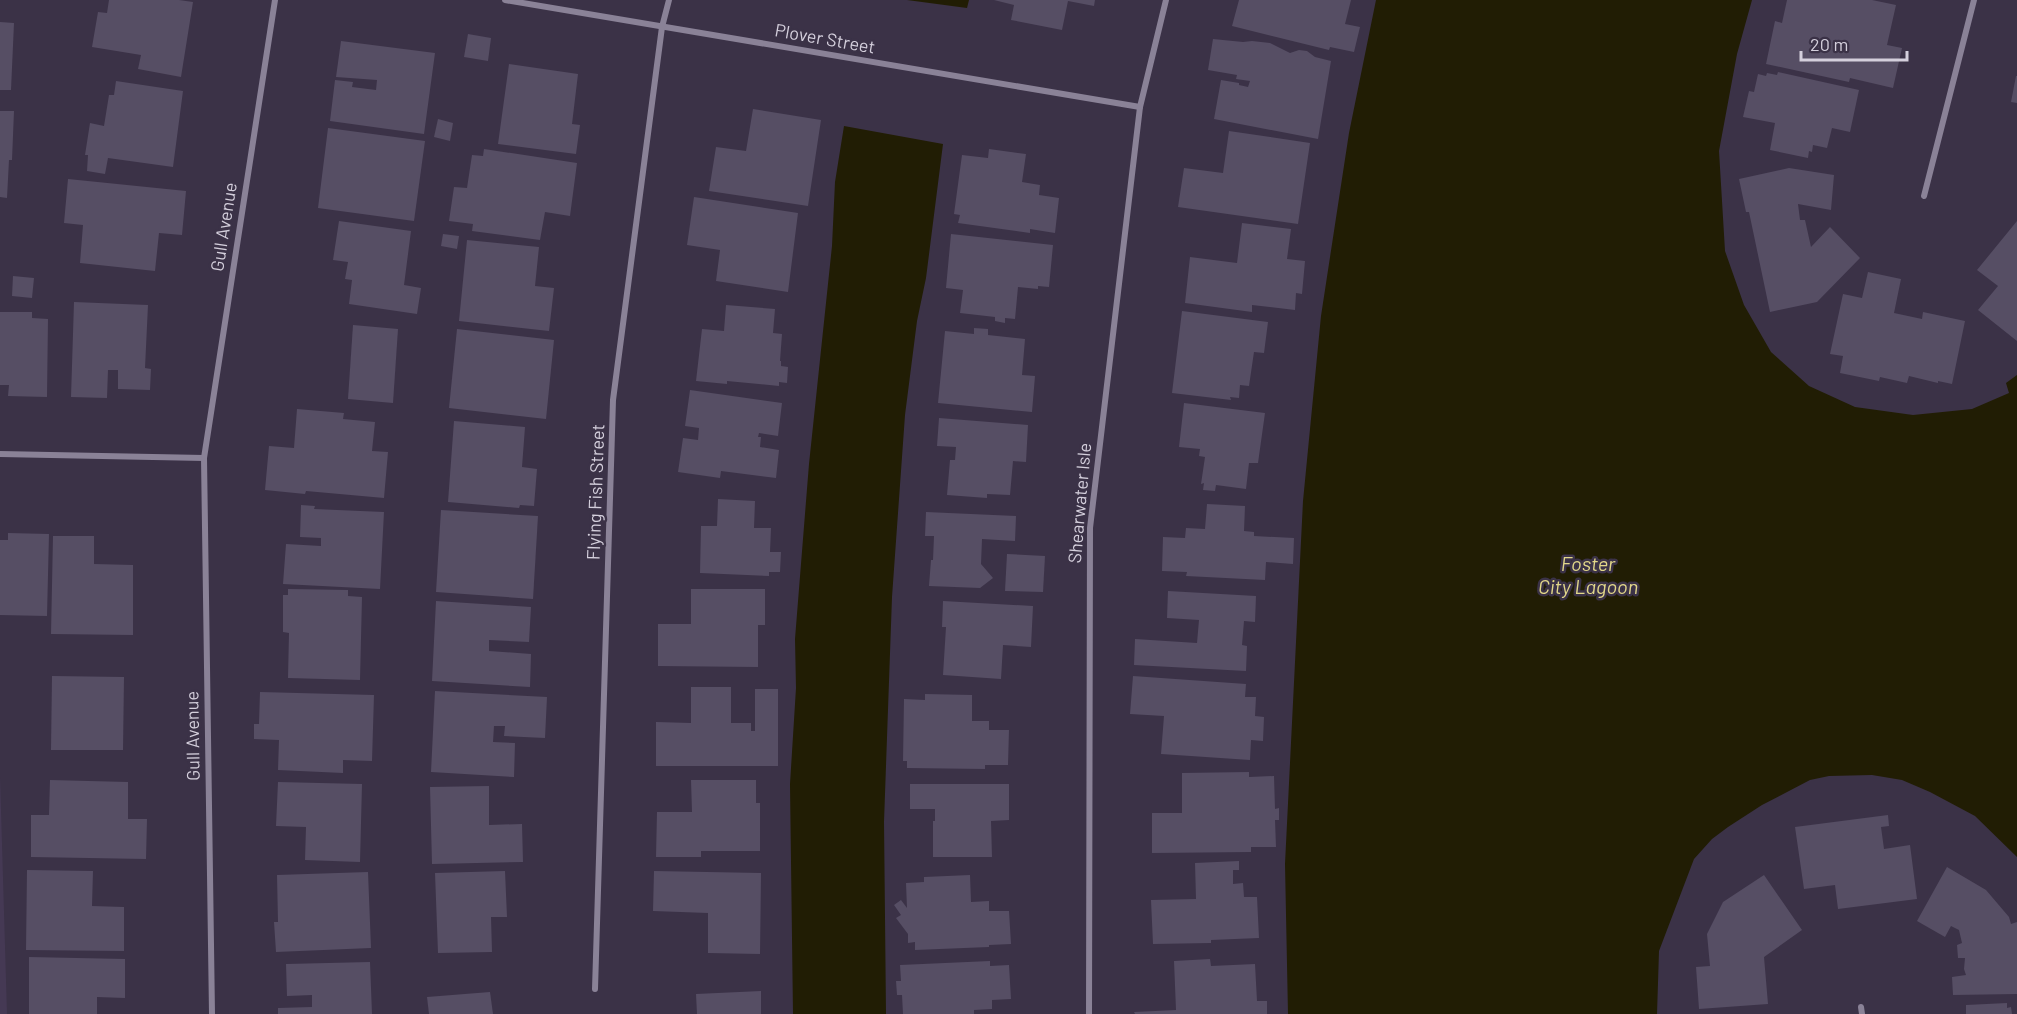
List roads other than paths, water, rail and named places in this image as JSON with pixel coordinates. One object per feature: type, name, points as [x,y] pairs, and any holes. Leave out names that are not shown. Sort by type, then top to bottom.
[{"type":"street","name":"Gull Avenue","points":[[212,1014],[204,458],[274,0]]},
{"type":"street","name":"Plover Street","points":[[505,0],[1140,107]]},
{"type":"street","name":"Flying Fish Street","points":[[595,989],[614,400],[662,27],[669,0]]},
{"type":"street","name":"Shearwater Isle","points":[[1089,1014],[1090,528],[1140,107],[1166,0]]},
{"type":"street","points":[[1924,196],[1974,0]]},
{"type":"street","points":[[0,454],[204,458]]},
{"type":"water","points":[[907,0],[969,0],[967,8]]},
{"type":"water","name":"Foster City Lagoon","points":[[1376,0],[1752,0],[1737,54],[1719,151],[1725,251],[1744,305],[1771,352],[1809,386],[1855,407],[1913,415],[1972,409],[2009,393],[2006,383],[2017,375],[2017,857],[1975,816],[1902,780],[1872,775],[1829,776],[1810,780],[1762,805],[1728,827],[1712,839],[1694,859],[1659,951],[1657,1014],[1288,1014],[1285,864],[1303,501],[1321,316],[1349,133]]},
{"type":"water","points":[[844,126],[943,144],[905,415],[892,597],[884,822],[886,1014],[793,1014],[790,784],[796,688],[795,639],[809,464],[832,246],[835,182]]}]
